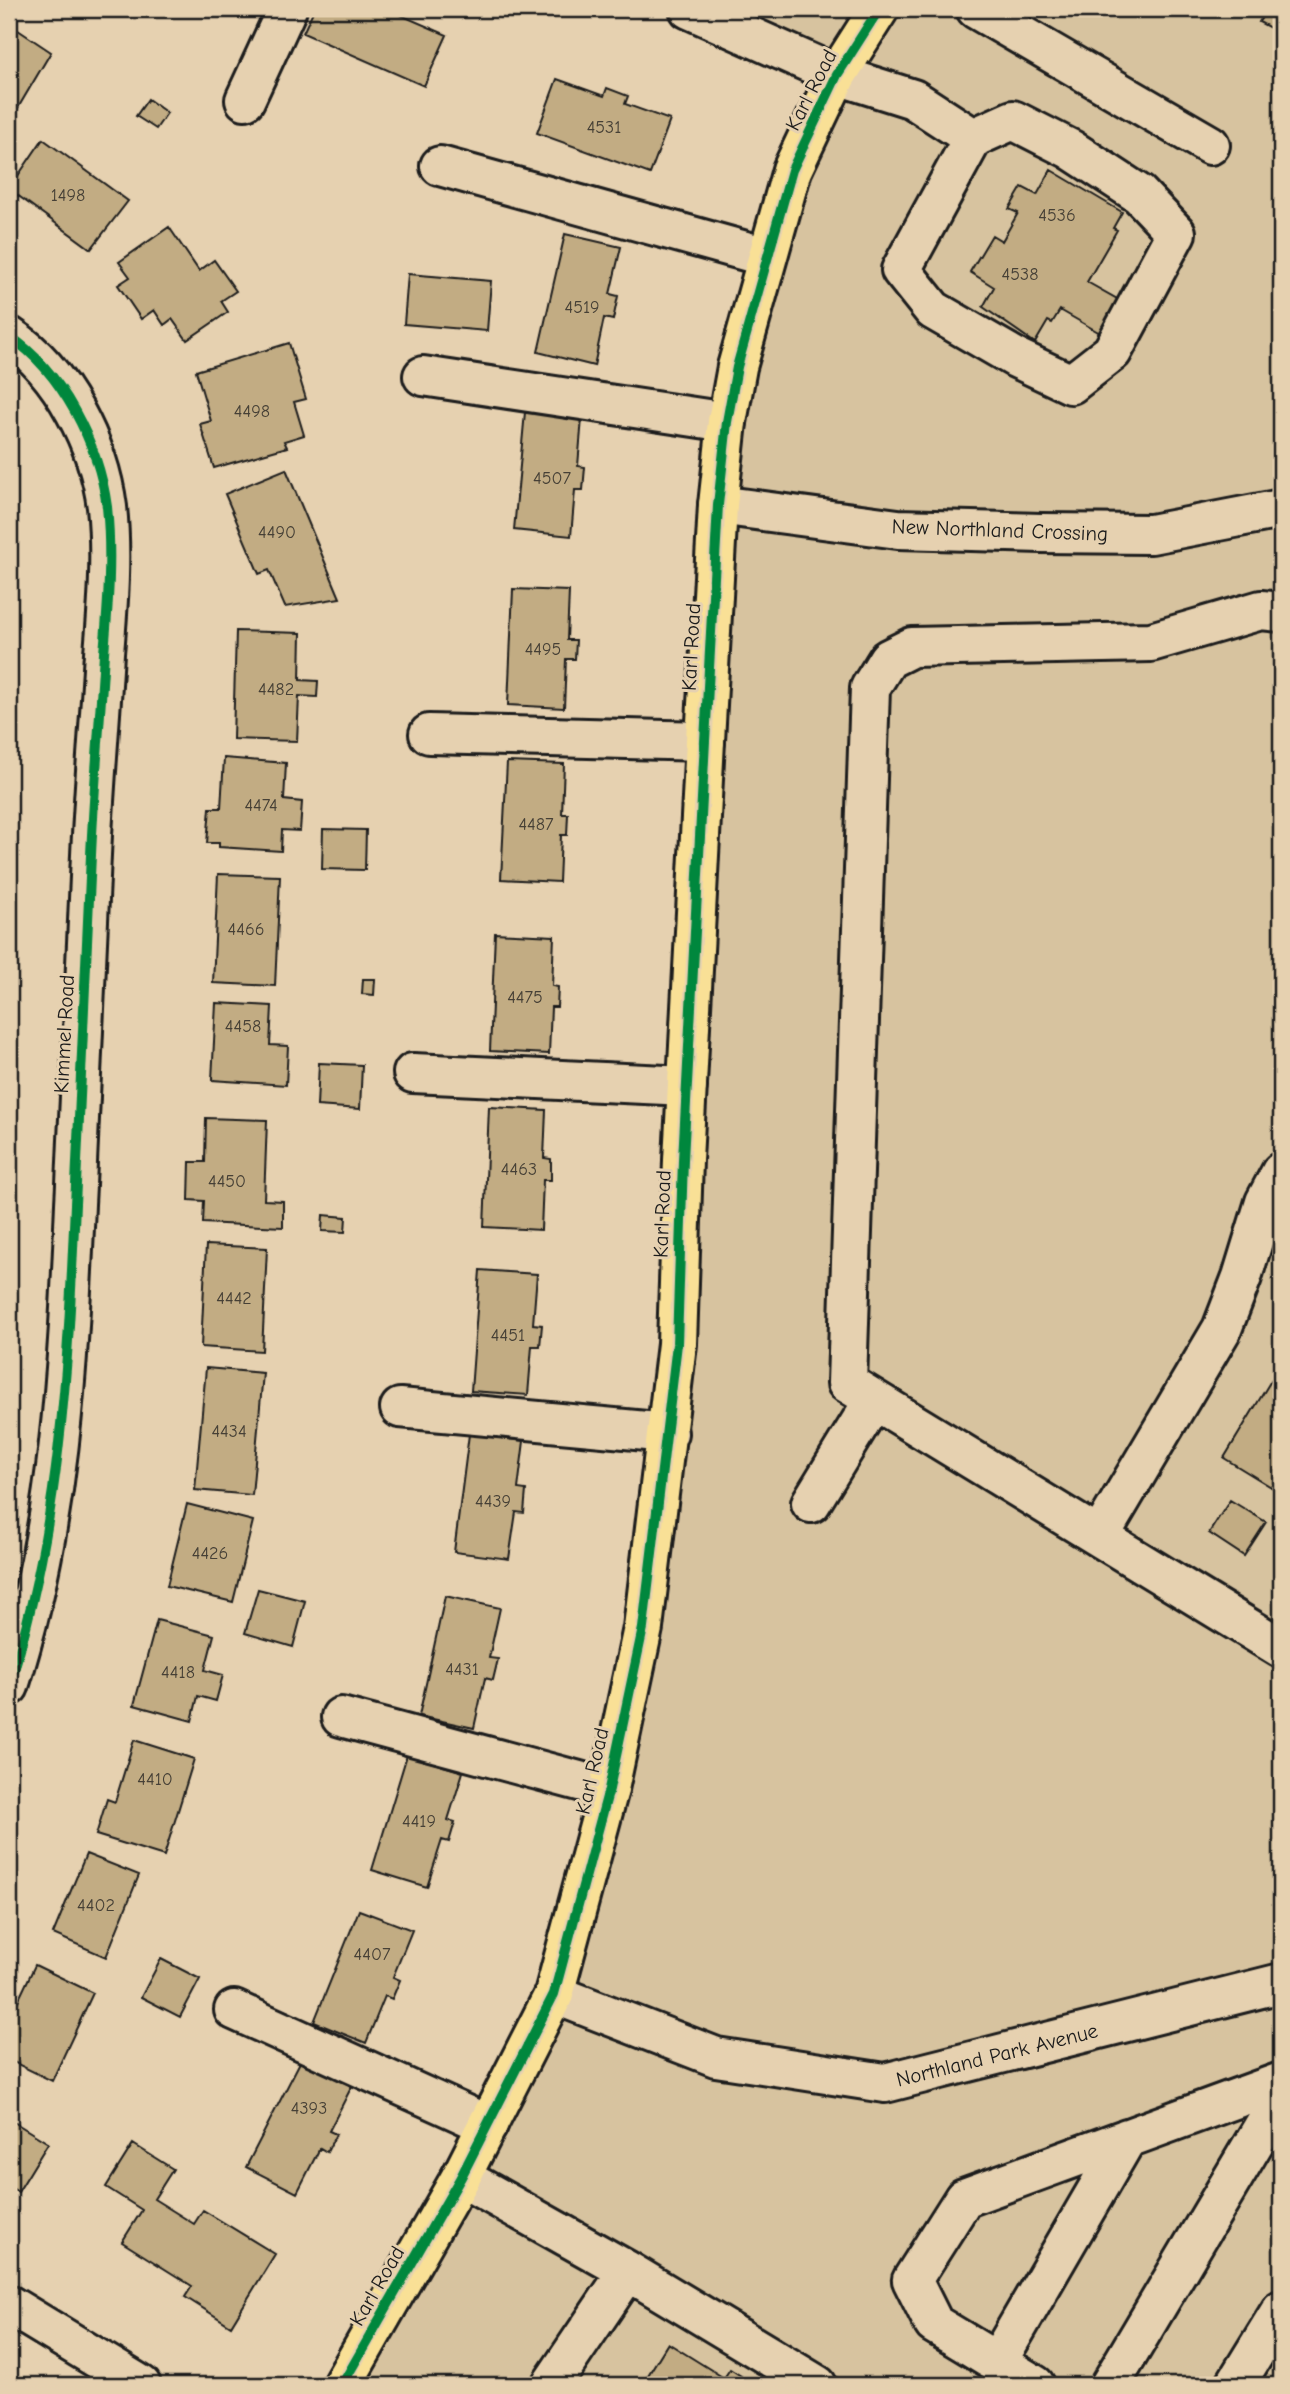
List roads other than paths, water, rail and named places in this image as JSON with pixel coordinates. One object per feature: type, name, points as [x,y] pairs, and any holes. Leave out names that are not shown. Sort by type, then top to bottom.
[{"type":"main road","name":"Karl Road","points":[[342,2385],[461,2177],[554,1994],[609,1789],[643,1628],[677,1345],[705,741],[718,505],[727,422],[737,367],[792,170],[837,75],[879,9]]},
{"type":"street","points":[[245,100],[287,9]]},
{"type":"street","points":[[976,9],[1210,145]]},
{"type":"street","points":[[697,10],[837,75],[913,99],[973,138]]},
{"type":"street","points":[[1013,120],[1070,149],[1139,194],[1176,233],[1112,352],[1071,384],[1016,358],[933,310],[901,270],[973,138],[1013,120]]},
{"type":"street","points":[[440,166],[767,257]]},
{"type":"street","name":"Kimmel Road","points":[[9,336],[21,344],[61,388],[91,444],[107,506],[108,596],[91,850],[67,1384],[58,1474],[48,1529],[23,1642],[9,1686]]},
{"type":"street","points":[[423,376],[727,422]]},
{"type":"street","name":"New Northland Crossing","points":[[718,505],[898,529],[1151,534],[1281,509]]},
{"type":"street","points":[[1281,612],[1261,610],[1152,642],[912,647],[888,659],[870,688],[847,1383],[1281,1648]]},
{"type":"street","points":[[429,734],[705,741]]},
{"type":"street","points":[[413,1073],[687,1087]]},
{"type":"street","points":[[1099,1537],[1222,1329],[1242,1277],[1265,1202],[1281,1172]]},
{"type":"street","points":[[811,1503],[874,1400]]},
{"type":"street","points":[[400,1408],[668,1433]]},
{"type":"street","points":[[341,1717],[609,1789]]},
{"type":"street","name":"Northland Park Avenue","points":[[554,1994],[716,2057],[885,2083],[1281,1983]]},
{"type":"street","points":[[234,2010],[488,2124]]},
{"type":"street","points":[[1035,2385],[934,2324],[912,2280],[964,2198],[1281,2082]]},
{"type":"street","points":[[1110,2385],[1281,2098]]},
{"type":"street","points":[[997,2362],[1126,2138]]},
{"type":"street","points":[[461,2177],[628,2271],[817,2385]]},
{"type":"street","points":[[551,2385],[628,2271]]},
{"type":"street","points":[[9,2305],[141,2385]]},
{"type":"street","points":[[1235,2385],[1281,2310]]}]
